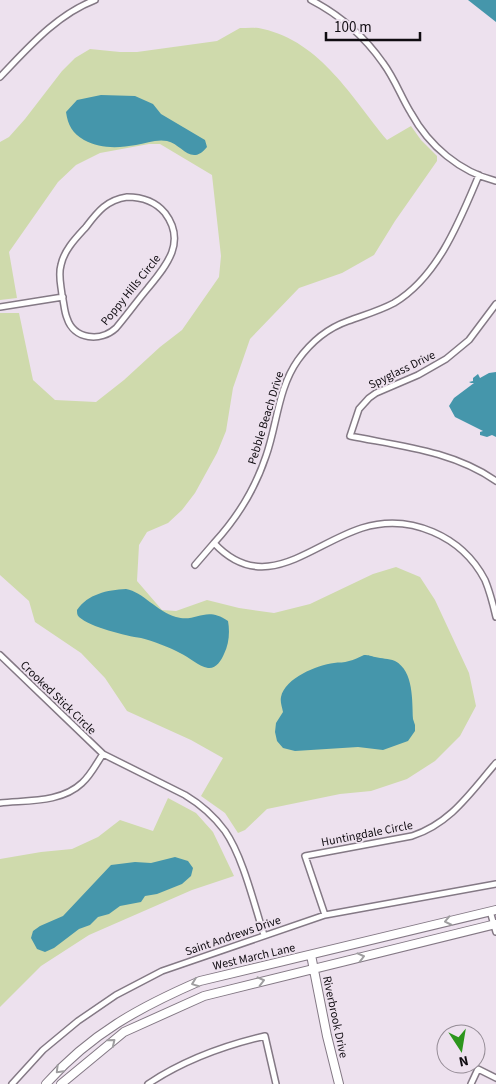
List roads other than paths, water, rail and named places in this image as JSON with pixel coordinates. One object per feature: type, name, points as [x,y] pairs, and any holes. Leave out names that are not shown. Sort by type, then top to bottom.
[{"type":"main road","name":"West March Lane","points":[[46,1084],[91,1040],[118,1022],[162,998],[200,981],[435,923],[493,911]]},
{"type":"main road","name":"West March Lane","points":[[61,1084],[124,1032],[204,996],[314,968],[495,927]]},
{"type":"main road","name":"Riverbrook Drive","points":[[311,955],[327,1036],[339,1084]]},
{"type":"street","points":[[0,77],[49,28],[75,10],[95,0]]},
{"type":"street","points":[[311,0],[335,14],[362,37],[384,64],[411,113],[429,139],[451,159],[479,176],[496,181]]},
{"type":"street","name":"Pebble Beach Drive","points":[[195,565],[239,512],[259,476],[270,443],[285,385],[296,362],[304,351],[324,333],[348,321],[384,308],[401,298],[416,285],[449,241],[479,176]]},
{"type":"street","name":"Poppy Hills Circle","points":[[136,197],[151,202],[163,212],[172,227],[174,236],[174,245],[169,260],[111,332],[106,336],[93,338],[79,333],[67,318],[63,297],[60,270],[64,254],[105,204],[120,198],[136,197]]},
{"type":"street","points":[[0,307],[63,297]]},
{"type":"street","name":"Spyglass Drive","points":[[496,304],[469,340],[446,359],[418,376],[368,398],[359,409],[350,436],[451,458],[468,465],[496,481]]},
{"type":"street","points":[[490,313],[496,317]]},
{"type":"street","points":[[214,543],[226,554],[244,564],[274,566],[295,560],[362,528],[386,523],[422,527],[445,537],[472,560],[485,581],[496,617]]},
{"type":"street","name":"Crooked Stick Circle","points":[[0,656],[103,754],[185,794],[197,802],[216,820],[225,831],[237,854],[264,936]]},
{"type":"street","points":[[0,803],[50,798],[68,792],[82,784],[103,754]]},
{"type":"street","name":"Huntingdale Circle","points":[[325,915],[305,856],[425,832],[439,824],[452,813],[496,763]]},
{"type":"street","name":"Saint Andrews Drive","points":[[12,1084],[59,1036],[90,1012],[139,982],[176,965],[325,915],[496,884]]},
{"type":"street","points":[[493,911],[495,927]]},
{"type":"street","points":[[148,1084],[200,1055],[240,1041],[265,1036],[276,1084]]},
{"type":"street","points":[[470,1084],[478,1069],[496,1078]]},
{"type":"water","points":[[468,0],[496,0],[496,22]]},
{"type":"water","points":[[101,95],[135,96],[153,104],[161,114],[205,140],[207,147],[201,153],[191,155],[167,141],[116,147],[90,143],[76,134],[71,128],[66,112],[77,100]]},
{"type":"water","points":[[496,372],[496,437],[492,435],[487,437],[480,435],[480,432],[483,431],[455,417],[449,406],[454,398],[474,383],[469,382],[473,381],[473,378],[478,374],[480,378],[489,373]]},
{"type":"water","points":[[126,589],[138,594],[162,611],[176,617],[190,618],[213,614],[228,621],[228,642],[220,662],[211,668],[204,667],[166,646],[146,639],[99,628],[79,617],[77,610],[92,597],[112,590]]},
{"type":"water","points":[[364,655],[395,661],[406,672],[411,687],[415,725],[415,731],[408,741],[383,750],[358,747],[295,751],[283,748],[277,741],[275,732],[276,723],[283,712],[281,697],[289,684],[295,678],[311,670],[327,664],[347,662]]},
{"type":"water","points":[[175,857],[188,861],[193,868],[191,876],[182,884],[157,894],[145,896],[141,902],[120,906],[109,914],[98,917],[90,925],[79,929],[54,948],[45,952],[37,949],[31,938],[33,931],[63,916],[111,865],[135,862],[151,863]]}]
